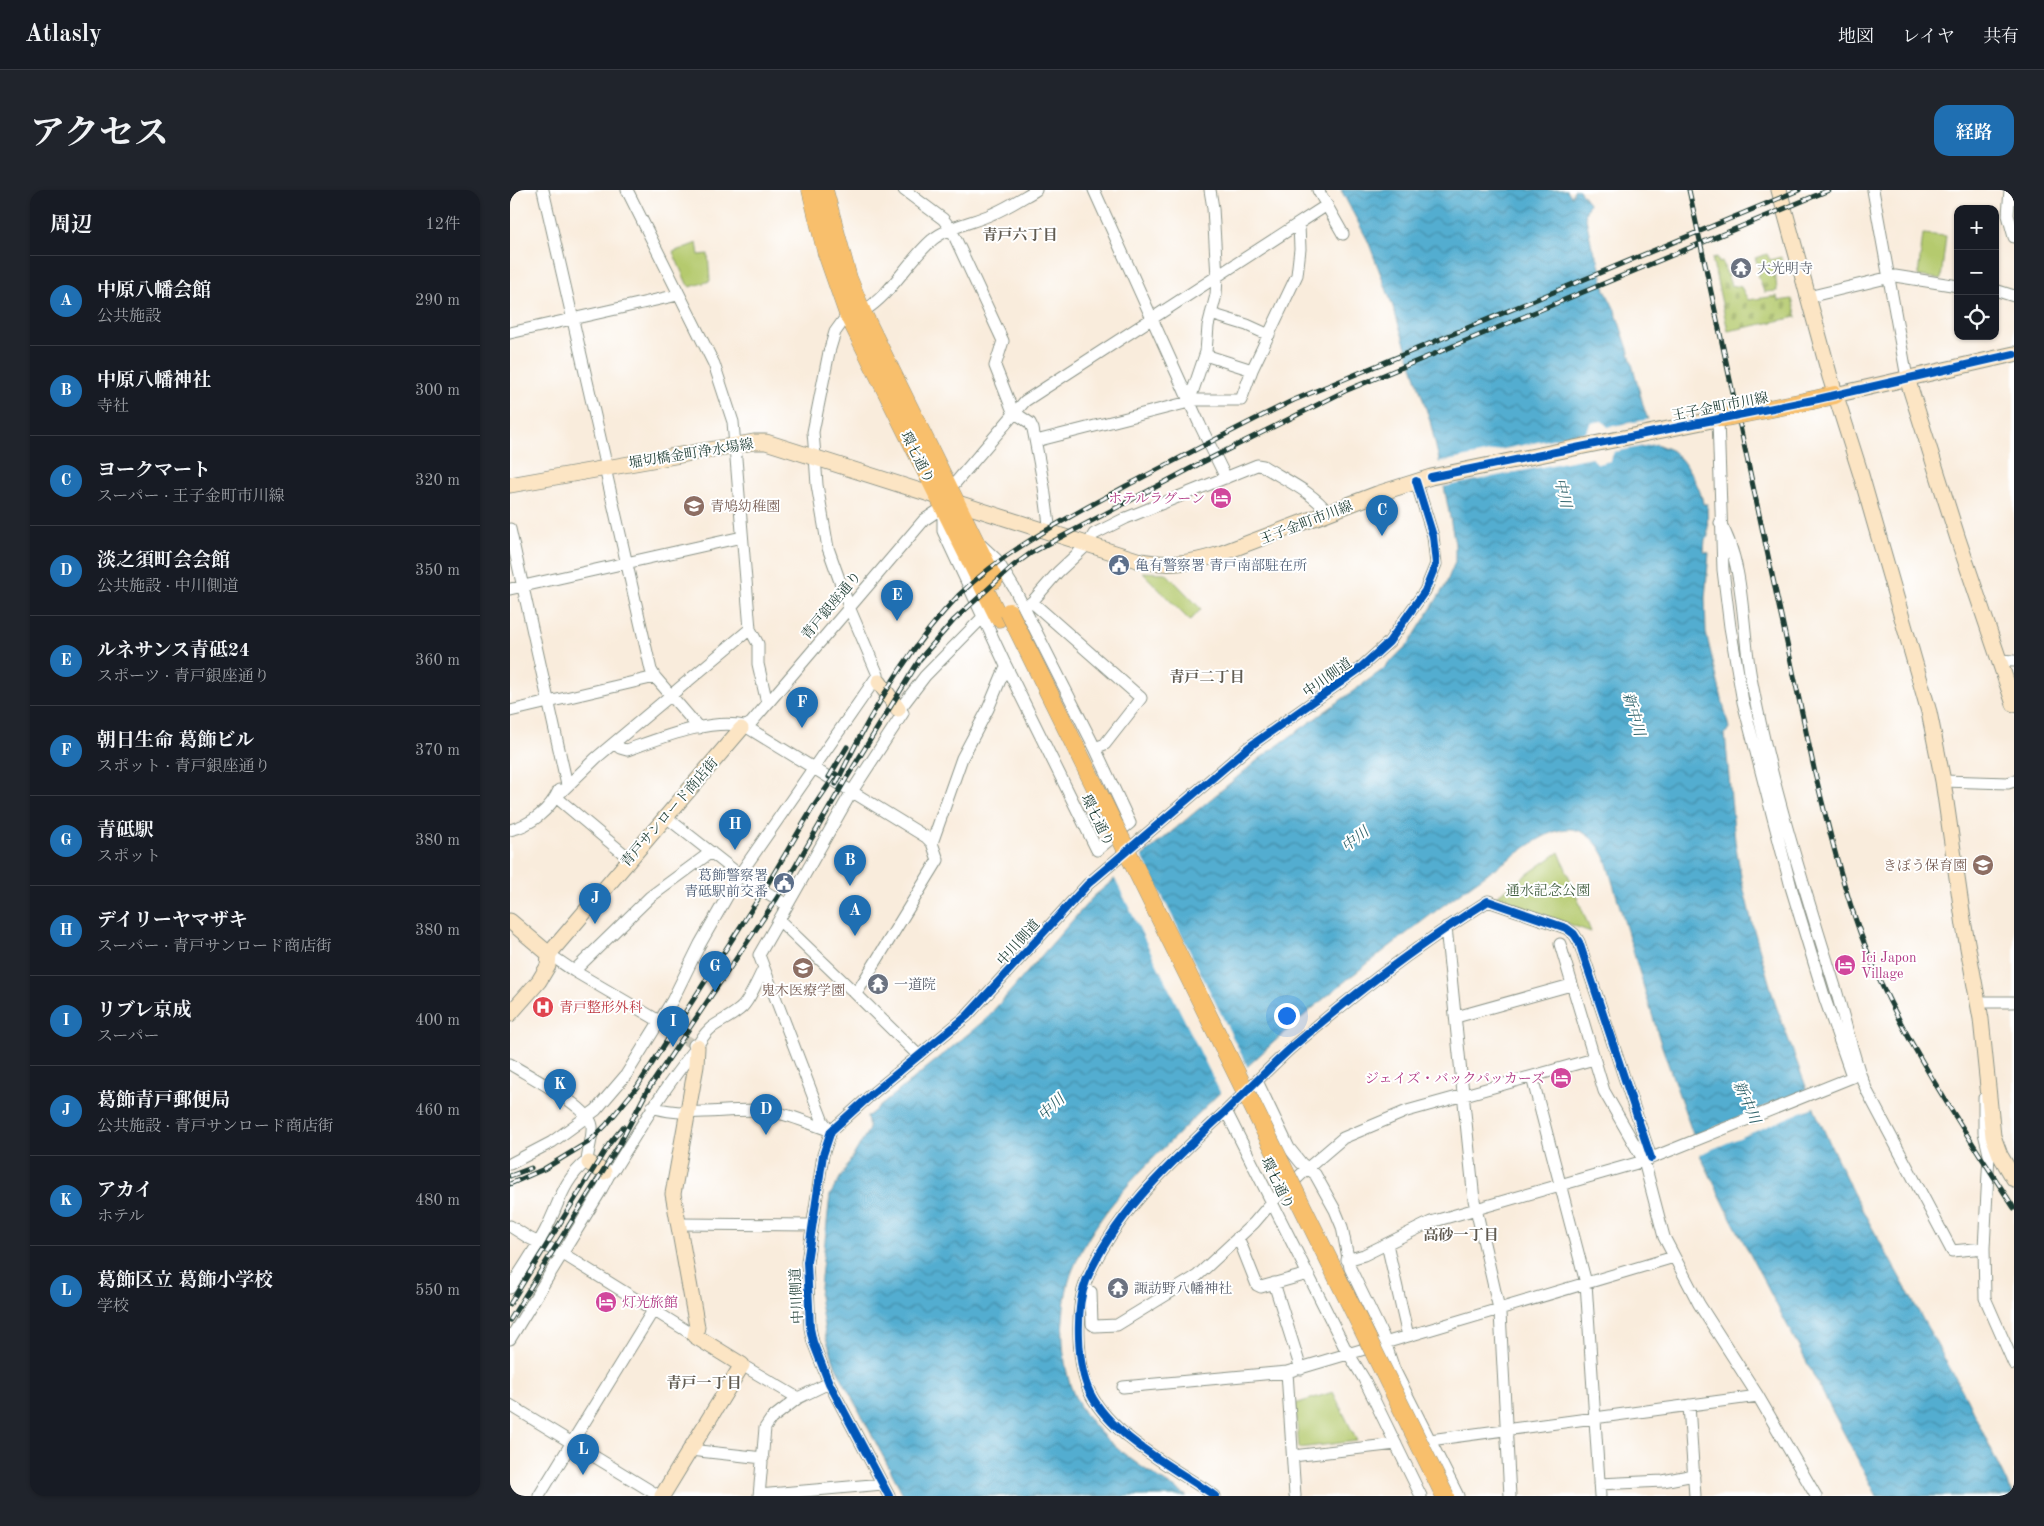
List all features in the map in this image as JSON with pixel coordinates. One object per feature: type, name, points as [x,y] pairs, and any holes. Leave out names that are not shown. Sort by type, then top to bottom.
[{"type":"main road","name":"環七通り","points":[[811,190],[826,251],[855,313],[945,498],[1010,611],[1433,1496]]},
{"type":"main road","name":"環七通り","points":[[824,190],[848,278],[855,313]]},
{"type":"main road","name":"王子金町市川線","points":[[1717,419],[1835,395]]},
{"type":"main road","name":"環七通り","points":[[945,498],[972,536],[1010,611],[1445,1496]]},
{"type":"street","points":[[543,190],[651,670],[699,728]]},
{"type":"street","points":[[627,190],[714,364],[733,422],[750,630],[758,644],[758,664],[767,703]]},
{"type":"street","points":[[904,190],[943,219],[951,229],[1003,341],[995,366],[1014,414],[1030,423],[1036,441],[1050,532]]},
{"type":"street","points":[[510,1164],[541,1149],[588,1116],[596,1110],[616,1087],[663,1025],[672,1001],[700,944],[740,874],[877,680],[877,672],[849,607],[828,548],[817,485],[813,432],[829,352],[835,332],[855,313],[876,304],[910,262],[934,239],[951,229],[993,214],[1036,190]]},
{"type":"street","points":[[1094,190],[1189,402],[1226,478]]},
{"type":"street","points":[[1189,402],[1205,355],[1216,295],[1214,208],[1210,190]]},
{"type":"street","points":[[1318,190],[1343,234]]},
{"type":"street","points":[[1780,190],[1835,395],[1930,712],[1943,781],[1964,926],[1979,1002],[1993,1136],[2000,1155],[2014,1179]]},
{"type":"street","points":[[1873,190],[1907,378],[1937,475],[2007,661],[2014,704]]},
{"type":"street","points":[[2010,190],[2008,215],[2014,237]]},
{"type":"street","name":"青戸銀座通り","points":[[743,728],[767,703],[927,516],[945,498],[1026,400],[1299,225],[1327,205]]},
{"type":"street","points":[[1036,441],[1197,400],[1240,400],[1252,370],[1298,274],[1299,225]]},
{"type":"street","points":[[1808,297],[1898,276],[1954,285]]},
{"type":"street","points":[[1999,291],[2014,296]]},
{"type":"street","points":[[510,333],[678,295]]},
{"type":"street","points":[[1211,314],[1247,325],[1269,335]]},
{"type":"street","name":"王子金町市川線","points":[[1835,395],[2014,354]]},
{"type":"street","points":[[1205,355],[1252,370]]},
{"type":"street","points":[[1717,419],[1720,523],[1727,610],[1743,702],[1791,887],[1819,981],[1853,1076],[1867,1091],[1952,1251],[1984,1248]]},
{"type":"street","name":"王子金町市川線","points":[[945,498],[1137,560],[1158,564],[1187,563],[1237,548],[1423,479],[1717,419]]},
{"type":"street","name":"堀切橋金町浄水場線","points":[[510,485],[736,445],[766,442],[945,498]]},
{"type":"street","points":[[898,710],[925,676],[1058,572],[1088,544],[1094,534],[1126,518],[1257,466],[1263,466],[1320,503],[1328,513]]},
{"type":"street","name":"中川側道","points":[[889,1496],[828,1383],[813,1342],[810,1328],[807,1262],[823,1154],[831,1131],[859,1105],[972,1012],[1088,884],[1249,746],[1358,670],[1389,642],[1425,591],[1436,564],[1423,479]]},
{"type":"street","points":[[510,529],[566,780]]},
{"type":"street","points":[[510,589],[742,536]]},
{"type":"street","points":[[932,843],[962,758],[988,709],[1006,666],[1010,611]]},
{"type":"street","points":[[1010,611],[1141,698],[1105,744],[1095,748]]},
{"type":"street","points":[[1006,666],[1097,850],[1130,823],[1095,748],[1010,611]]},
{"type":"street","points":[[510,830],[522,827],[538,816],[556,797],[566,780],[615,743],[750,630]]},
{"type":"street","points":[[510,711],[655,677]]},
{"type":"street","points":[[831,1131],[823,1122],[759,955],[851,792],[903,713],[898,710],[877,680]]},
{"type":"street","points":[[615,743],[620,748],[627,750],[699,728],[727,723],[743,728],[815,769],[926,837],[932,843],[938,860],[856,994]]},
{"type":"street","name":"青戸サンロード商店街","points":[[510,1014],[548,966],[549,954],[743,728]]},
{"type":"street","points":[[1943,781],[2008,783],[2014,781]]},
{"type":"street","points":[[556,797],[630,858]]},
{"type":"street","points":[[666,817],[740,874],[787,905]]},
{"type":"street","points":[[574,970],[650,897],[711,852]]},
{"type":"street","points":[[1215,1496],[1156,1458],[1116,1425],[1095,1401],[1085,1378],[1080,1351],[1080,1324],[1084,1289],[1102,1249],[1134,1205],[1176,1158],[1257,1080],[1297,1044],[1397,962],[1446,927],[1488,901],[1558,925],[1574,934],[1579,942],[1650,1158],[1664,1237],[1699,1304],[1758,1396],[1815,1495]]},
{"type":"street","points":[[510,920],[549,954],[663,1025]]},
{"type":"street","points":[[779,920],[919,1056]]},
{"type":"street","points":[[1446,927],[1476,1209],[1499,1309],[1510,1496]]},
{"type":"street","points":[[1560,944],[1604,1091],[1650,1158]]},
{"type":"street","points":[[510,1339],[600,1192],[606,1173],[615,1168],[673,1076],[703,1034],[712,1026],[742,1008],[764,968]]},
{"type":"street","points":[[1456,1017],[1571,984]]},
{"type":"street","points":[[1979,1002],[2014,1002]]},
{"type":"street","points":[[695,1336],[697,1327],[673,1190],[688,1112],[696,1046]]},
{"type":"street","points":[[1084,1289],[1090,1292],[1092,1324],[1095,1326],[1117,1325],[1196,1276],[1309,1167],[1343,1138],[1407,1110],[1594,1059]]},
{"type":"street","points":[[510,1064],[575,1104],[588,1116],[592,1126],[588,1162],[576,1170],[560,1194],[546,1230],[510,1288]]},
{"type":"street","points":[[1986,1073],[1983,1124],[1989,1161],[1984,1248],[1985,1298],[2014,1364]]},
{"type":"street","points":[[1347,1260],[1387,1244],[1431,1222],[1560,1186],[1650,1158],[1853,1076]]},
{"type":"street","points":[[1532,1077],[1586,1283],[1600,1496]]},
{"type":"street","points":[[1257,1080],[1288,1148],[1301,1163],[1309,1167],[1316,1174],[1335,1210],[1342,1227],[1347,1260],[1386,1344],[1394,1369],[1458,1496]]},
{"type":"street","points":[[652,1108],[688,1112],[767,1111],[787,1115],[831,1131]]},
{"type":"street","points":[[1226,1111],[1349,1355],[1364,1379],[1421,1496]]},
{"type":"street","points":[[588,1162],[606,1173]]},
{"type":"street","points":[[678,1224],[812,1225]]},
{"type":"street","points":[[510,1226],[562,1254],[798,1398]]},
{"type":"street","points":[[1238,1237],[1257,1285],[1261,1287],[1308,1274]]},
{"type":"street","points":[[1387,1244],[1408,1336]]},
{"type":"street","points":[[1123,1387],[1287,1372],[1301,1369],[1674,1257]]},
{"type":"street","points":[[1274,1283],[1301,1369]]},
{"type":"street","points":[[539,1496],[654,1309]]},
{"type":"street","points":[[510,1405],[661,1496],[742,1365]]},
{"type":"street","points":[[1287,1372],[1296,1496]]},
{"type":"street","points":[[828,1383],[798,1398],[771,1419],[765,1428],[759,1495],[883,1484]]},
{"type":"street","points":[[1430,1440],[1758,1396]]},
{"type":"street","points":[[1688,1405],[1695,1496]]},
{"type":"street","points":[[1293,1456],[1396,1444]]},
{"type":"street","points":[[690,1450],[763,1458]]},
{"type":"street","points":[[1599,1484],[1663,1481],[1694,1475]]},
{"type":"green space","points":[[1923,234],[1946,236],[1941,279],[1918,276]]},
{"type":"green space","points":[[697,243],[699,255],[708,254],[710,281],[690,287],[673,252]]},
{"type":"green space","points":[[1767,254],[1770,260],[1781,257],[1784,266],[1775,269],[1777,291],[1764,292],[1758,275],[1761,273],[1755,258]]},
{"type":"green space","points":[[1717,257],[1719,263],[1722,262],[1731,285],[1741,287],[1748,300],[1777,296],[1778,301],[1792,299],[1797,317],[1728,331],[1712,258]]},
{"type":"green space","points":[[1142,572],[1166,573],[1201,609],[1190,621]]},
{"type":"green space","name":"通水記念公園","points":[[1559,852],[1591,932],[1495,897]]},
{"type":"green space","points":[[1333,1392],[1357,1441],[1299,1448],[1295,1404]]},
{"type":"water","points":[[1341,190],[1567,190],[1572,197],[1574,190],[1579,190],[1589,203],[1585,214],[1592,247],[1598,259],[1605,290],[1615,310],[1628,349],[1656,444],[1676,454],[1696,482],[1703,504],[1707,504],[1708,538],[1705,539],[1704,552],[1709,553],[1705,598],[1706,633],[1729,728],[1725,734],[1735,841],[1742,882],[1775,1003],[1815,1111],[1853,1193],[1967,1399],[2013,1496],[1877,1496],[1701,1157],[1660,1041],[1605,857],[1590,837],[1574,829],[1559,830],[1544,836],[1492,870],[1351,976],[1279,1037],[1139,1173],[1108,1209],[1083,1248],[1068,1283],[1063,1316],[1066,1368],[1075,1397],[1084,1413],[1110,1442],[1140,1466],[1187,1496],[904,1496],[836,1367],[826,1338],[819,1296],[830,1195],[869,1129],[867,1117],[985,1020],[1093,897],[1259,759],[1381,671],[1410,642],[1445,586],[1455,562],[1455,544],[1430,421],[1392,304],[1368,241]]},
{"type":"pier","points":[[1650,419],[1660,443],[1614,452],[1610,461],[1598,464],[1591,457],[1442,487],[1437,463],[1586,432],[1591,423],[1602,421],[1608,427]]},
{"type":"pier","points":[[1141,854],[1248,1068],[1221,1094],[1114,877]]},
{"type":"pier","points":[[1809,1089],[1816,1106],[1698,1155],[1691,1137]]},
{"type":"tunnel","points":[[667,1028],[694,1045]]},
{"type":"railway","points":[[1689,190],[1815,773],[1850,903],[1868,954],[1893,1009],[1942,1095],[2014,1208]]},
{"type":"railway","points":[[836,784],[875,709],[922,638],[940,616],[959,595],[997,563],[1060,522],[1231,431],[1294,400],[1799,190]]},
{"type":"railway","points":[[510,1320],[619,1145],[647,1091],[777,898],[846,779],[920,659],[954,620],[1013,566],[1031,553],[1199,464],[1345,391],[1829,190]]},
{"type":"railway","points":[[829,777],[847,747]]},
{"type":"railway","points":[[510,1184],[544,1169],[590,1141],[606,1125],[637,1087],[836,774]]},
{"type":"railway","points":[[510,1304],[609,1144],[623,1127]]},
{"type":"railway","points":[[510,1176],[531,1168]]},
{"type":"cycle path","points":[[1431,477],[1818,399],[2014,354]]},
{"type":"cycle path","points":[[889,1496],[829,1383],[813,1342],[810,1328],[807,1262],[823,1155],[831,1131],[872,1094],[967,1016],[1088,884],[1249,747],[1358,670],[1389,642],[1425,591],[1436,564],[1433,536],[1416,481]]},
{"type":"cycle path","points":[[1215,1496],[1146,1451],[1113,1424],[1100,1409],[1090,1393],[1082,1368],[1079,1337],[1082,1293],[1098,1256],[1129,1210],[1147,1189],[1282,1057],[1361,990],[1436,935],[1488,901],[1566,928],[1574,934],[1579,942],[1651,1158]]},
{"type":"place","name":"大光明寺","points":[[1741,268]]},
{"type":"place","name":"ホテルラグーン","points":[[1221,498]]},
{"type":"place","name":"青鳩幼稚園","points":[[694,506]]},
{"type":"place","name":"ヨークマート","points":[[1382,536]]},
{"type":"place","name":"亀有警察署 青戸南部駐在所","points":[[1119,565]]},
{"type":"place","name":"ルネサンス青砥24","points":[[897,621]]},
{"type":"place","name":"朝日生命 葛飾ビル","points":[[802,728]]},
{"type":"place","name":"デイリーヤマザキ","points":[[735,850]]},
{"type":"place","name":"きぼう保育園","points":[[1983,865]]},
{"type":"place","name":"葛飾警察署 青砥駅前交番","points":[[784,883]]},
{"type":"place","name":"中原八幡神社","points":[[850,886]]},
{"type":"place","name":"葛飾青戸郵便局","points":[[595,924]]},
{"type":"place","name":"中原八幡会館","points":[[855,936]]},
{"type":"place","name":"Ici Japon Village","points":[[1845,965]]},
{"type":"place","name":"鬼木医療学園","points":[[803,968]]},
{"type":"place","name":"一道院","points":[[878,984]]},
{"type":"place","name":"青砥駅","points":[[715,992]]},
{"type":"place","name":"青戸整形外科","points":[[543,1007]]},
{"type":"place","name":"リブレ京成","points":[[673,1047]]},
{"type":"place","name":"ジェイズ・バックパッカーズ","points":[[1561,1078]]},
{"type":"place","name":"アカイ","points":[[560,1110]]},
{"type":"place","name":"淡之須町会会館","points":[[766,1135]]},
{"type":"place","name":"諏訪野八幡神社","points":[[1118,1288]]},
{"type":"place","name":"灯光旅館","points":[[606,1302]]},
{"type":"place","name":"葛飾区立 葛飾小学校","points":[[583,1475]]},
{"type":"district","name":"青戸六丁目","points":[[1020,235]]},
{"type":"district","name":"青戸二丁目","points":[[1207,677]]},
{"type":"district","name":"高砂一丁目","points":[[1461,1235]]},
{"type":"district","name":"青戸一丁目","points":[[704,1383]]},
{"type":"water label","name":"中川","points":[[1563,493]]},
{"type":"water label","name":"新中川","points":[[1634,714]]},
{"type":"water label","name":"中川","points":[[1355,839]]},
{"type":"water label","name":"新中川","points":[[1747,1102]]},
{"type":"water label","name":"中川","points":[[1051,1107]]}]
